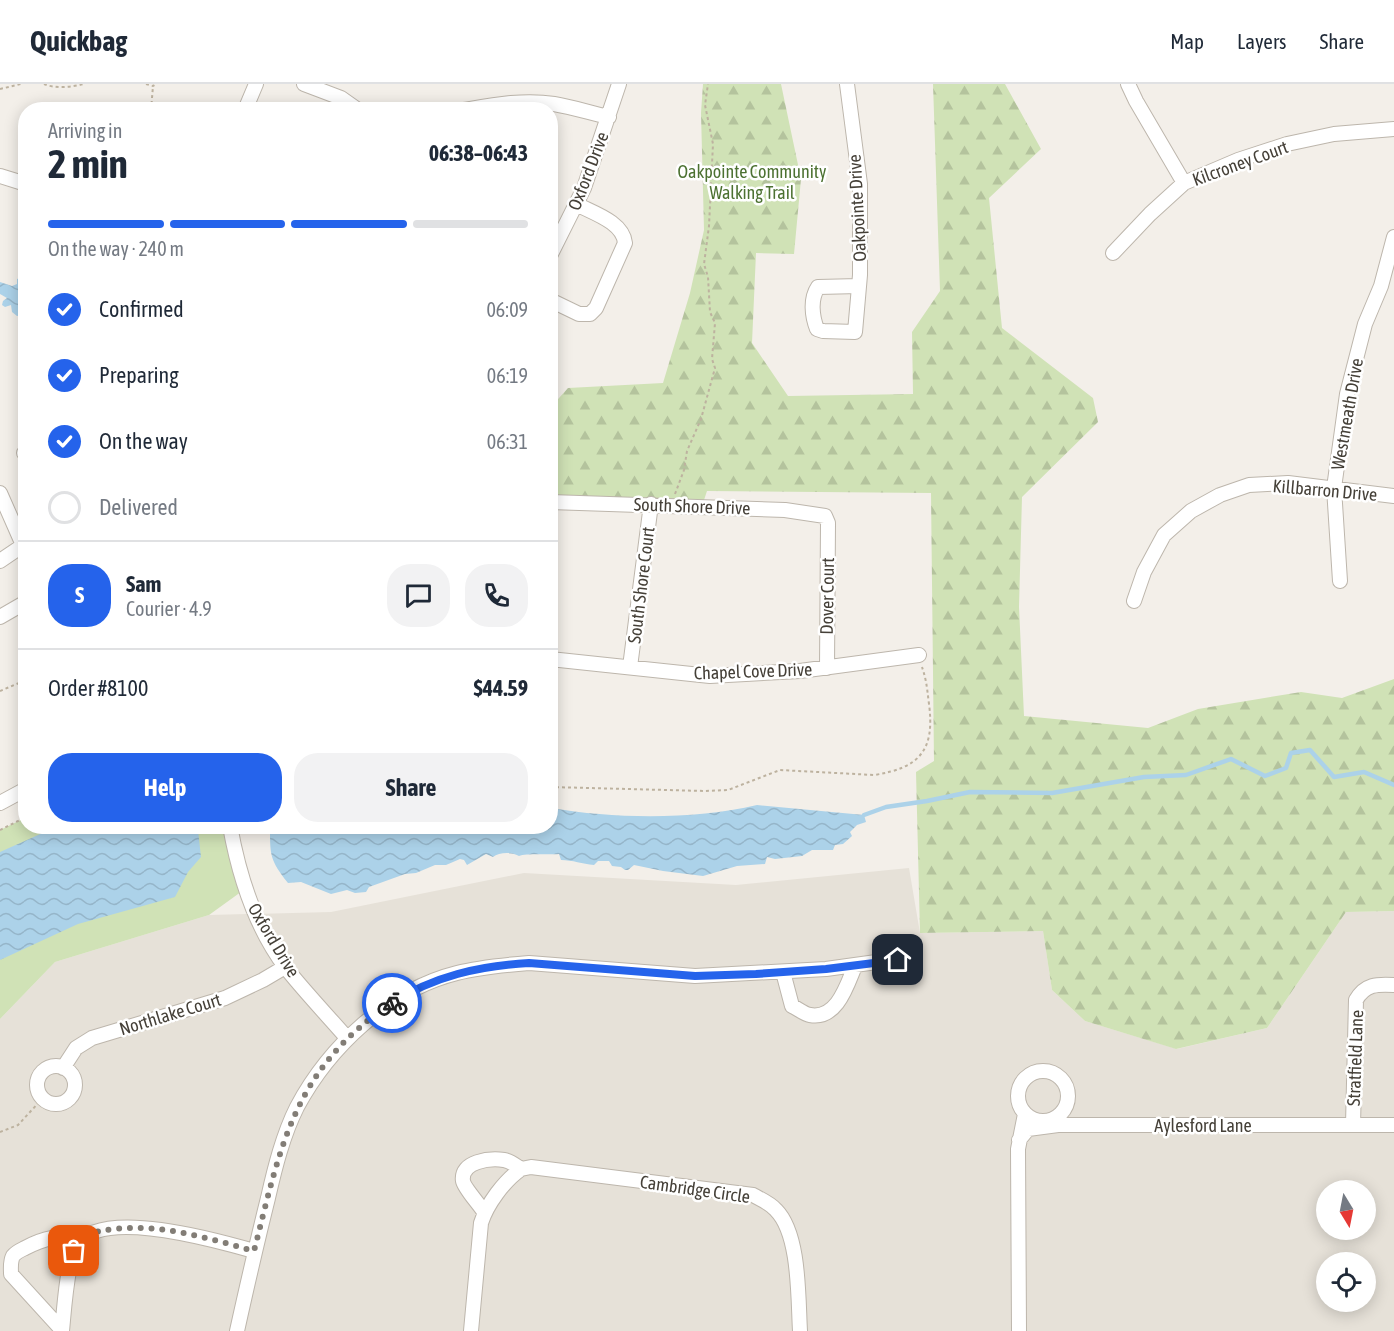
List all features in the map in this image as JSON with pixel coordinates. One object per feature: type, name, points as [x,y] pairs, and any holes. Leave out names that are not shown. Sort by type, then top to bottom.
[{"type":"street","points":[[248,102],[256,84]]},
{"type":"street","points":[[304,84],[326,91],[345,102]]},
{"type":"street","name":"Oxford Drive","points":[[558,240],[576,204],[619,84]]},
{"type":"street","name":"Oakpointe Drive","points":[[847,84],[860,184],[860,286],[855,332],[817,329],[813,319],[814,293],[818,287],[860,286]]},
{"type":"street","points":[[1128,84],[1184,183]]},
{"type":"street","points":[[558,105],[609,117]]},
{"type":"street","name":"Kilcroney Court","points":[[1113,253],[1184,183],[1238,160],[1287,144],[1334,134],[1394,129]]},
{"type":"street","points":[[0,176],[18,182]]},
{"type":"street","points":[[558,304],[579,314],[590,314],[596,308],[625,243],[624,235],[619,228],[576,204]]},
{"type":"street","name":"Westmeath Drive","points":[[1340,581],[1334,489],[1347,394],[1365,324],[1387,288],[1394,237]]},
{"type":"street","name":"Killbarron Drive","points":[[1134,601],[1144,572],[1164,535],[1191,511],[1220,495],[1249,484],[1288,483],[1394,496]]},
{"type":"street","points":[[0,493],[18,535]]},
{"type":"street","name":"South Shore Drive","points":[[558,502],[800,511],[825,516],[828,523]]},
{"type":"street","name":"South Shore Court","points":[[630,667],[651,504]]},
{"type":"street","name":"Dover Court","points":[[827,668],[828,523]]},
{"type":"street","points":[[0,561],[18,552]]},
{"type":"street","points":[[0,617],[18,607]]},
{"type":"street","name":"Chapel Cove Drive","points":[[558,660],[710,676],[827,668],[919,655]]},
{"type":"street","points":[[0,802],[18,793]]},
{"type":"street","name":"Oxford Drive","points":[[231,834],[236,861],[245,889],[263,930],[285,967],[347,1038]]},
{"type":"street","points":[[237,1331],[254,1251],[284,1141],[297,1109],[321,1067],[347,1038],[380,1011],[420,987],[455,974],[529,963],[695,976],[783,972],[898,960]]},
{"type":"street","points":[[783,972],[792,1006],[809,1015],[823,1014],[839,1003],[855,966]]},
{"type":"street","name":"Northlake Court","points":[[42,1099],[36,1086],[42,1072],[55,1066],[63,1068],[76,1048],[92,1038],[225,998],[285,967]]},
{"type":"street","name":"Stratfield Lane","points":[[1353,1125],[1356,1000],[1368,986],[1394,985]]},
{"type":"street","points":[[42,1099],[56,1104],[63,1103],[74,1093],[73,1078],[63,1068]]},
{"type":"street","points":[[1019,1331],[1019,1140],[1025,1114]]},
{"type":"street","name":"Aylesford Lane","points":[[1019,1140],[1028,1129],[1054,1125],[1394,1125]]},
{"type":"street","name":"Cambridge Circle","points":[[484,1212],[464,1185],[462,1178],[466,1168],[472,1164],[493,1160],[510,1162],[521,1169],[531,1167],[753,1195],[776,1210],[789,1228],[800,1331]]},
{"type":"street","points":[[471,1331],[484,1212],[513,1174],[521,1169]]},
{"type":"street","points":[[62,1331],[74,1251],[87,1235],[136,1227],[158,1228],[254,1251]]},
{"type":"street","points":[[62,1331],[11,1274],[10,1265],[17,1252],[41,1240],[68,1236],[81,1240]]},
{"type":"path","points":[[0,89],[21,84]]},
{"type":"path","points":[[44,84],[62,87],[84,84]]},
{"type":"path","points":[[146,84],[153,86],[156,84]]},
{"type":"path","points":[[671,505],[684,470],[687,451],[701,419],[715,368],[712,359],[715,323],[711,312],[708,277],[704,264],[709,226],[713,144],[705,105],[708,84]]},
{"type":"path","points":[[152,102],[153,86]]},
{"type":"path","points":[[558,787],[705,791],[728,790],[780,770],[874,775],[888,773],[919,758],[925,751],[930,734],[928,686],[919,655]]},
{"type":"path","points":[[0,691],[18,683]]},
{"type":"path","points":[[0,830],[18,821]]},
{"type":"path","points":[[0,1132],[18,1125],[42,1099]]},
{"type":"shaded area","points":[[909,868],[920,933],[1043,931],[1052,990],[1085,1021],[1177,1049],[1267,1028],[1346,912],[1394,911],[1394,1331],[0,1331],[0,1019],[55,962],[209,915],[331,912],[524,873],[736,885]]},
{"type":"green space","name":"Oakpointe Community Walking Trail","points":[[703,84],[781,84],[801,179],[794,254],[756,253],[752,343],[788,396],[913,394],[912,332],[940,291],[933,84],[1005,84],[1041,149],[989,198],[1002,328],[1093,398],[1098,422],[1022,497],[1019,607],[1024,716],[1148,728],[1198,709],[1301,692],[1342,698],[1394,679],[1394,911],[1346,912],[1267,1028],[1176,1049],[1085,1021],[1052,990],[1043,931],[920,933],[916,772],[934,761],[931,493],[707,491],[702,506],[558,502],[558,399],[568,388],[663,383],[690,293],[704,230],[701,113]]},
{"type":"green space","points":[[18,821],[18,834],[233,834],[245,889],[209,915],[55,962],[0,1019],[0,830]]},
{"type":"water","points":[[18,279],[17,316],[12,312],[11,305],[5,307],[2,305],[7,298],[0,294],[0,282],[12,286],[17,284]]},
{"type":"water","points":[[757,805],[864,815],[866,822],[857,825],[850,832],[852,836],[843,844],[835,845],[833,850],[812,850],[802,856],[775,859],[767,857],[765,864],[737,866],[703,876],[634,865],[625,870],[612,866],[609,861],[598,861],[594,865],[561,860],[559,854],[519,856],[506,853],[493,857],[486,854],[467,865],[464,860],[460,859],[446,865],[435,865],[369,887],[366,892],[355,893],[347,890],[331,894],[301,882],[288,883],[274,863],[270,845],[270,834],[558,834],[558,809],[628,816],[681,815],[733,810]]},
{"type":"water","points":[[40,834],[198,834],[201,857],[188,872],[175,897],[78,924],[0,960],[0,852]]},
{"type":"waterway","points":[[864,815],[886,807],[970,792],[1052,793],[1144,777],[1186,775],[1231,759],[1265,776],[1286,768],[1291,753],[1310,750],[1334,777],[1364,772],[1394,785]]},
{"type":"way so far","points":[[74,1251],[81,1239],[87,1235],[99,1231],[136,1227],[158,1228],[194,1235],[254,1251],[284,1141],[297,1109],[321,1067],[347,1038],[392,1003]]},
{"type":"route","points":[[392,1003],[428,983],[455,974],[504,965],[529,963],[695,976],[826,969],[898,960]]}]
